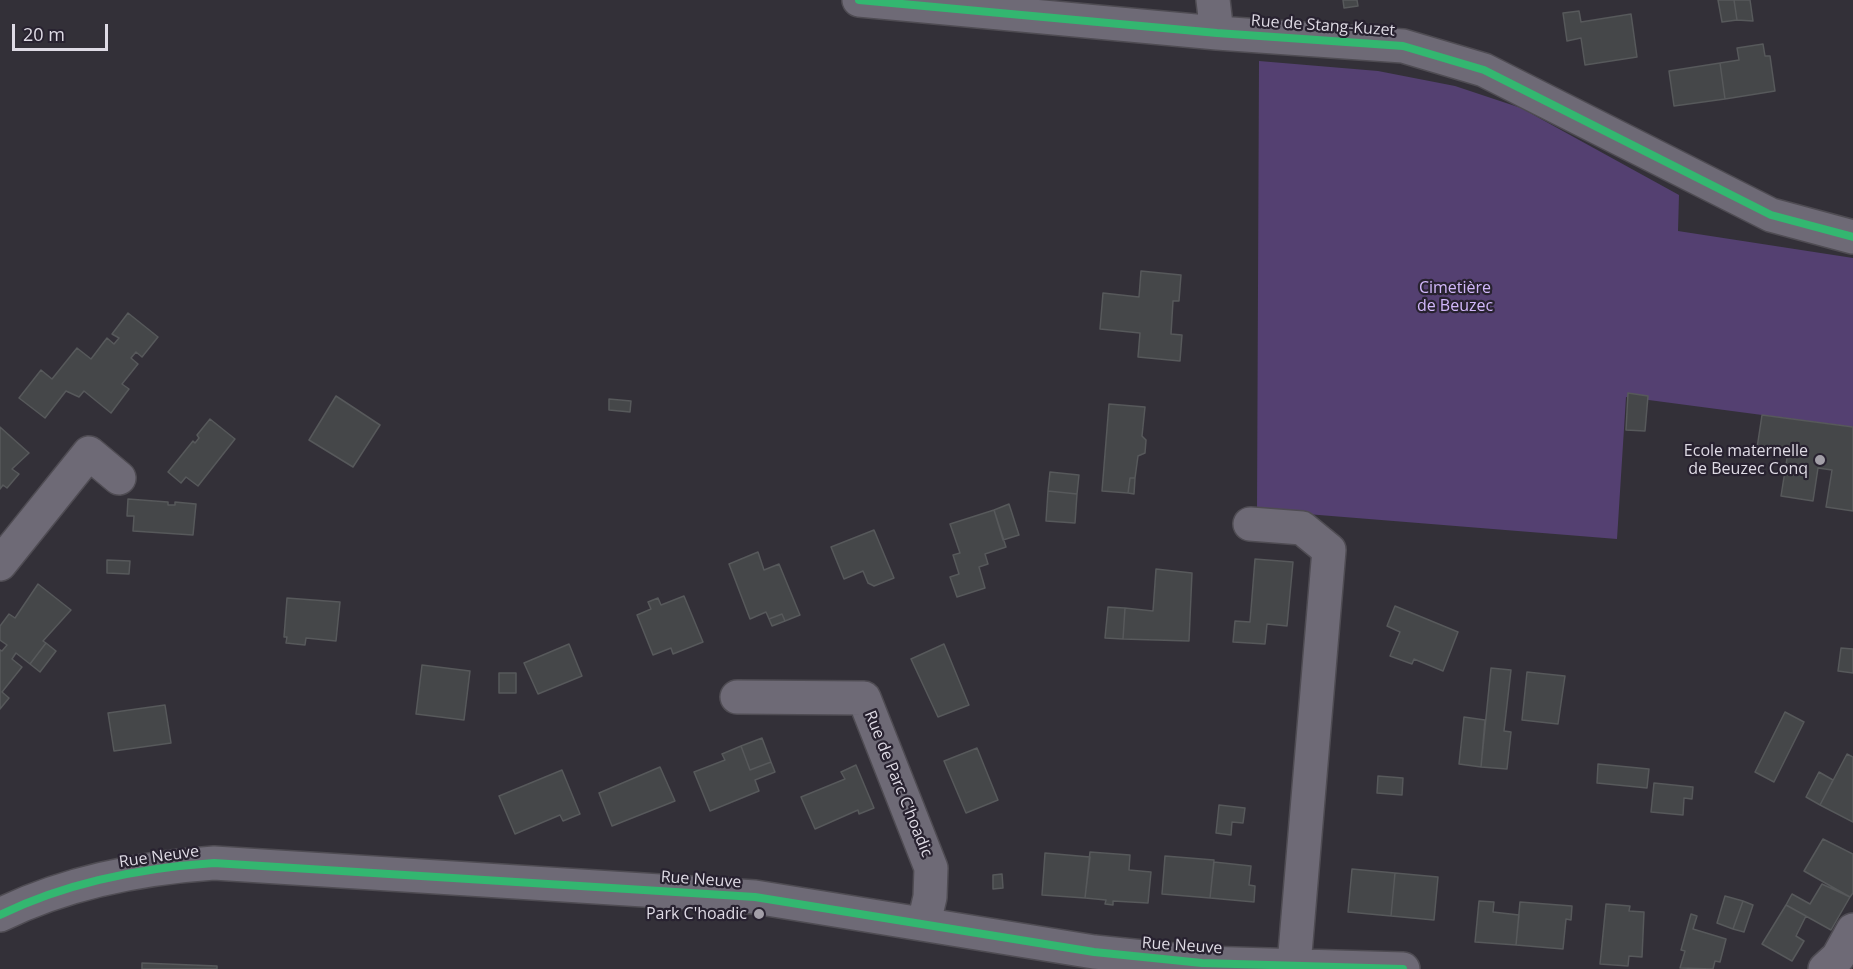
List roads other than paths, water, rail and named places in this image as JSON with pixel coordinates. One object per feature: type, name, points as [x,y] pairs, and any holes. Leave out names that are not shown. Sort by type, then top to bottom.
[{"type":"street","name":"Rue de Stang-Kuzet","points":[[859,0],[1217,33],[1403,46],[1484,70],[1771,215],[1853,237]]},
{"type":"street","points":[[1213,0],[1217,33]]},
{"type":"street","points":[[0,564],[90,453],[119,478]]},
{"type":"street","points":[[1250,524],[1302,528],[1329,550],[1294,965]]},
{"type":"street","name":"Rue de Parc C'hoadic","points":[[737,697],[864,698],[932,868],[930,897],[924,923]]},
{"type":"street","name":"Rue Neuve","points":[[1,912],[93,880],[176,866],[214,863],[745,897],[924,923],[1094,952],[1202,963],[1403,969]]},
{"type":"street","points":[[1825,969],[1838,957],[1853,930]]},
{"type":"place","name":"Ecole maternelle de Beuzec Conq","points":[[1820,460]]},
{"type":"place","name":"Park C'hoadic","points":[[759,914]]},
{"type":"park label","name":"Cimetière de Beuzec","points":[[1455,297]]}]
